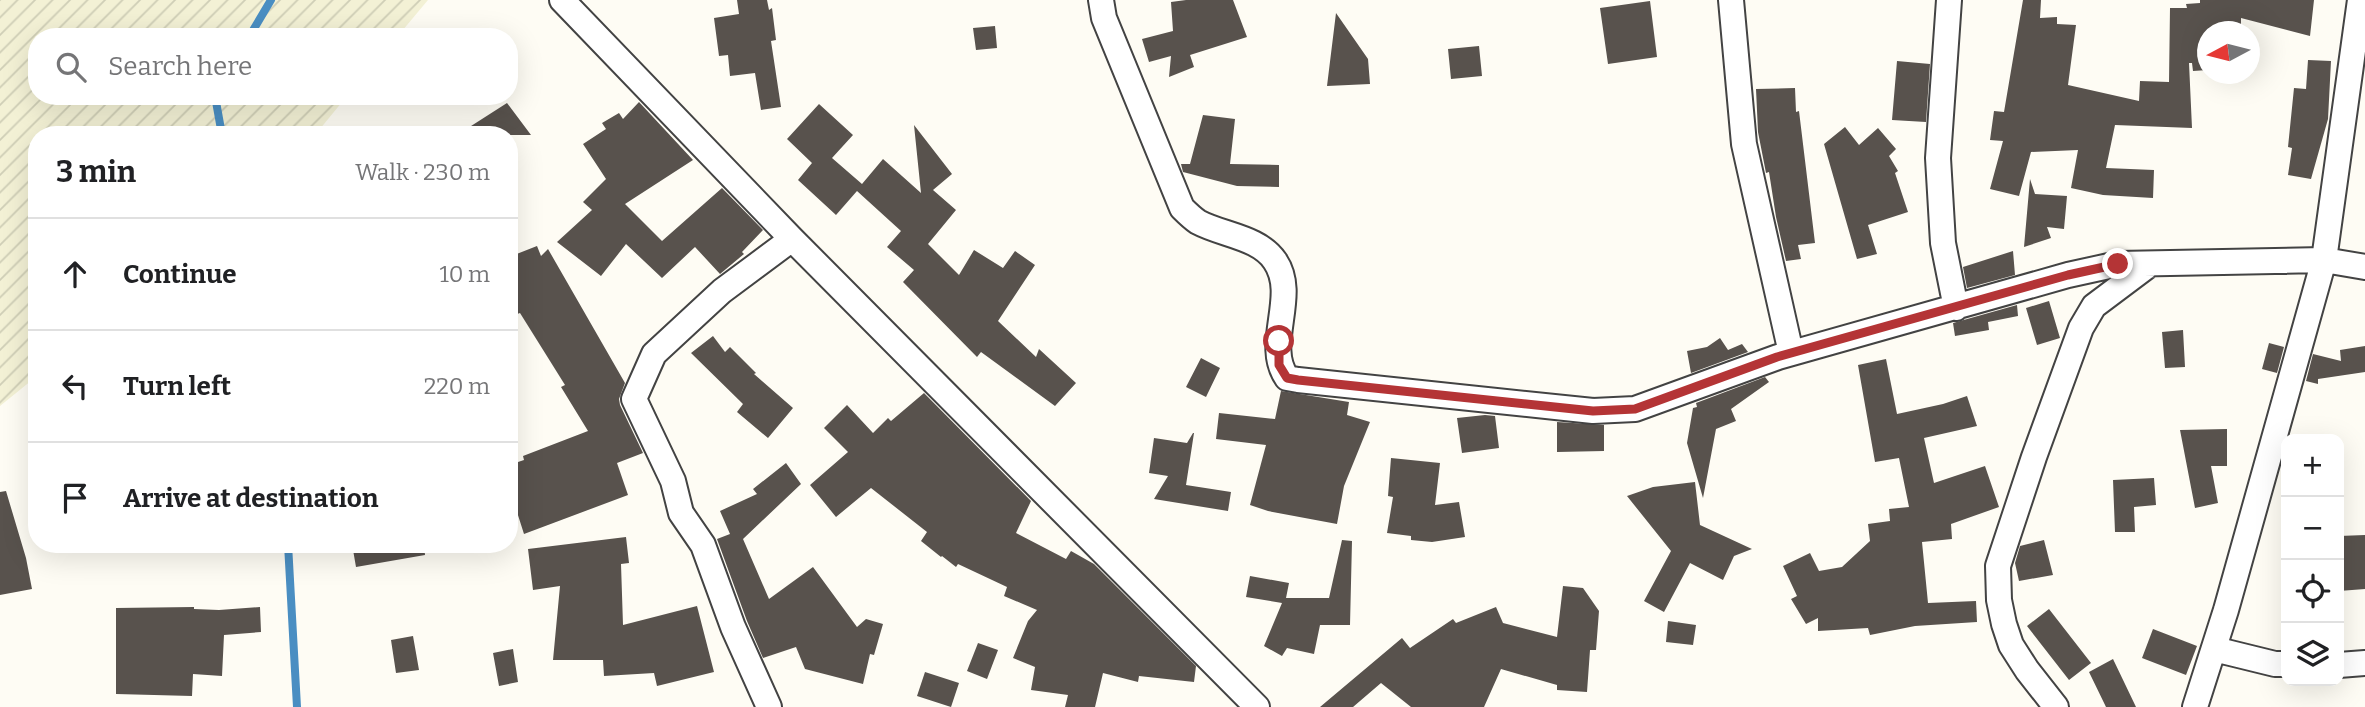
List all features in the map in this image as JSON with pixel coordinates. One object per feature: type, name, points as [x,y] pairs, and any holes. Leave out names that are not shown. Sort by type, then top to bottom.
[{"type":"street","points":[[562,0],[792,239],[1256,707]]},
{"type":"street","points":[[1101,0],[1104,18],[1182,208],[1195,220],[1253,243],[1273,258],[1282,272],[1284,288],[1279,365],[1287,378],[1593,411],[1635,409],[1791,353],[2068,275],[2118,264],[2324,260],[2365,267]]},
{"type":"street","points":[[1731,0],[1744,144],[1791,353]]},
{"type":"street","points":[[1950,0],[1938,158],[1942,243],[1956,308]]},
{"type":"street","points":[[2195,707],[2214,649],[2324,260],[2361,0]]},
{"type":"street","points":[[769,707],[733,626],[703,545],[681,513],[673,481],[634,399],[654,354],[722,291],[792,239]]},
{"type":"street","points":[[2056,707],[2011,645],[1998,600],[1998,566],[2038,444],[2081,328],[2094,306],[2150,264]]},
{"type":"street","points":[[2068,275],[2094,306]]},
{"type":"street","points":[[2214,649],[2281,664]]},
{"type":"street","points":[[2344,665],[2365,663]]},
{"type":"shaded area","points":[[0,0],[428,0],[405,28],[28,28],[28,105],[340,105],[322,126],[28,126],[28,383],[0,406]]},
{"type":"building","points":[[737,0],[767,0],[769,10],[772,8],[776,40],[771,41],[781,107],[761,110],[755,73],[730,76],[728,55],[719,56],[714,18],[739,14]]},
{"type":"building","points":[[1233,0],[1247,37],[1190,55],[1194,67],[1169,77],[1171,56],[1149,62],[1142,39],[1173,31],[1171,2]]},
{"type":"building","points":[[2023,0],[2041,0],[2040,18],[2057,17],[2057,24],[2076,25],[2068,85],[2139,101],[2140,81],[2169,82],[2170,8],[2187,8],[2186,4],[2200,3],[2200,0],[2314,0],[2310,36],[2241,18],[2241,21],[2197,21],[2197,71],[2193,71],[2192,63],[2189,63],[2192,128],[2115,125],[2106,168],[2154,170],[2153,198],[2103,195],[2071,188],[2078,150],[2031,152],[2019,196],[1990,189],[2003,141],[1990,140],[1994,111],[2004,112]]},
{"type":"building","points":[[1650,1],[1657,57],[1608,64],[1600,8]]},
{"type":"building","points":[[1336,13],[1368,59],[1370,84],[1327,86]]},
{"type":"building","points":[[995,26],[997,48],[976,50],[973,28]]},
{"type":"building","points":[[1479,46],[1482,76],[1451,79],[1448,49]]},
{"type":"building","points":[[2308,60],[2331,61],[2328,119],[2311,179],[2288,175],[2292,148],[2288,147],[2294,88],[2306,89]]},
{"type":"building","points":[[1897,61],[1930,64],[1926,122],[1892,120]]},
{"type":"building","points":[[1795,88],[1815,243],[1798,245],[1801,259],[1786,261],[1769,172],[1766,173],[1758,132],[1756,89]]},
{"type":"building","points":[[639,102],[693,160],[625,204],[662,241],[722,188],[763,230],[742,252],[744,254],[720,274],[695,247],[662,278],[626,244],[601,276],[557,242],[592,210],[583,202],[606,179],[583,144],[606,129],[602,123],[619,113],[623,119]]},
{"type":"building","points":[[819,104],[853,135],[832,158],[862,184],[883,159],[921,193],[914,125],[952,174],[933,190],[956,210],[928,244],[959,275],[974,250],[1003,268],[1015,251],[1035,265],[998,321],[1036,357],[1039,349],[1076,383],[1055,406],[981,352],[977,357],[903,282],[914,270],[887,247],[901,231],[857,191],[836,215],[798,180],[812,163],[787,139]]},
{"type":"building","points":[[504,105],[508,105],[531,135],[518,135],[518,126],[471,126]]},
{"type":"building","points":[[1203,115],[1235,119],[1230,164],[1279,165],[1279,187],[1237,186],[1183,172],[1181,164],[1190,164]]},
{"type":"building","points":[[1845,127],[1859,145],[1878,128],[1896,149],[1889,156],[1898,171],[1895,173],[1908,212],[1868,225],[1877,254],[1857,259],[1824,144]]},
{"type":"building","points":[[2030,179],[2035,194],[2067,196],[2064,229],[2047,227],[2051,238],[2024,247]]},
{"type":"building","points":[[537,246],[541,256],[548,249],[625,383],[619,399],[620,405],[643,453],[617,463],[628,495],[524,534],[518,515],[518,462],[524,460],[523,456],[588,431],[561,387],[565,385],[518,314],[518,253]]},
{"type":"building","points":[[2013,251],[2015,275],[1967,288],[1963,267]]},
{"type":"building","points":[[2049,301],[2060,338],[2037,345],[2026,308]]},
{"type":"building","points":[[2017,305],[2018,316],[1988,322],[1989,330],[1955,336],[1953,323]]},
{"type":"building","points":[[2183,330],[2185,367],[2165,368],[2162,332]]},
{"type":"building","points":[[713,336],[725,352],[730,347],[756,373],[754,374],[793,408],[768,438],[737,412],[743,404],[691,353]]},
{"type":"building","points":[[1720,338],[1728,350],[1742,344],[1748,352],[1691,373],[1687,351],[1707,347]]},
{"type":"building","points":[[2269,343],[2284,347],[2277,373],[2262,369]]},
{"type":"building","points":[[2365,346],[2365,372],[2318,379],[2318,384],[2306,381],[2313,354],[2341,361],[2340,350]]},
{"type":"building","points":[[1201,358],[1220,368],[1206,397],[1186,387]]},
{"type":"building","points":[[1886,359],[1897,414],[1967,396],[1977,426],[1924,438],[1934,483],[1985,466],[1999,507],[1951,524],[1952,539],[1922,542],[1928,603],[1976,601],[1977,622],[1915,626],[1870,635],[1868,628],[1818,631],[1818,618],[1806,624],[1791,599],[1797,596],[1783,566],[1810,553],[1819,571],[1842,567],[1870,541],[1868,524],[1890,521],[1889,509],[1909,507],[1899,458],[1875,462],[1858,365]]},
{"type":"building","points":[[1765,377],[1769,382],[1731,409],[1736,421],[1716,429],[1703,498],[1687,443],[1693,408],[1697,407],[1696,403]]},
{"type":"building","points":[[1281,391],[1349,402],[1347,415],[1370,422],[1344,486],[1337,524],[1250,505],[1266,445],[1216,439],[1219,413],[1275,419]]},
{"type":"building","points":[[924,393],[1031,501],[1016,533],[1066,559],[1071,551],[1094,564],[1196,666],[1194,682],[1139,676],[1138,682],[1103,673],[1095,707],[1065,707],[1068,695],[1031,690],[1035,667],[1013,658],[1028,621],[1037,610],[1004,596],[1007,587],[958,564],[956,567],[941,557],[921,541],[927,532],[871,488],[836,517],[810,485],[848,452],[824,428],[847,405],[873,433],[888,418],[891,421]]},
{"type":"building","points":[[1495,416],[1499,448],[1462,453],[1457,418]]},
{"type":"building","points":[[1557,422],[1604,425],[1604,451],[1557,452]]},
{"type":"building","points":[[2227,429],[2227,466],[2211,466],[2218,503],[2195,508],[2180,430]]},
{"type":"building","points":[[1193,433],[1186,485],[1231,492],[1228,511],[1154,499],[1168,476],[1149,473],[1154,438],[1187,443]]},
{"type":"building","points":[[1391,458],[1440,463],[1435,505],[1459,502],[1465,537],[1432,542],[1411,540],[1411,536],[1387,533],[1393,497],[1388,496]]},
{"type":"building","points":[[786,463],[801,484],[743,539],[769,599],[813,567],[857,627],[866,619],[883,624],[874,655],[870,654],[863,684],[805,669],[796,647],[763,658],[717,539],[730,534],[720,511],[757,494],[753,489]]},
{"type":"building","points":[[2154,478],[2156,505],[2134,507],[2135,532],[2115,532],[2113,480]]},
{"type":"building","points":[[1695,482],[1700,525],[1752,549],[1734,556],[1723,580],[1690,563],[1664,612],[1644,601],[1671,551],[1627,496],[1653,487]]},
{"type":"building","points":[[6,491],[26,558],[32,589],[0,595],[0,492]]},
{"type":"building","points":[[2365,535],[2365,589],[2344,591],[2344,536]]},
{"type":"building","points":[[626,537],[629,563],[621,564],[623,625],[697,606],[714,672],[657,686],[654,673],[604,676],[603,660],[553,660],[560,586],[533,590],[528,549]]},
{"type":"building","points":[[1342,540],[1352,541],[1350,625],[1320,625],[1314,654],[1287,648],[1282,656],[1264,646],[1282,603],[1246,597],[1250,576],[1289,583],[1286,598],[1329,598]]},
{"type":"building","points":[[2044,540],[2053,575],[2019,581],[2015,563],[2020,546]]},
{"type":"building","points":[[354,553],[425,553],[425,555],[356,567]]},
{"type":"building","points":[[1563,586],[1583,588],[1599,611],[1596,650],[1590,650],[1587,692],[1557,690],[1557,685],[1501,669],[1484,707],[1411,707],[1381,683],[1353,707],[1320,707],[1402,638],[1410,648],[1453,619],[1456,623],[1496,607],[1503,623],[1557,637]]},
{"type":"building","points":[[194,607],[219,610],[260,607],[261,632],[224,635],[222,676],[193,674],[192,696],[116,694],[116,608]]},
{"type":"building","points":[[2049,609],[2091,663],[2069,680],[2027,626]]},
{"type":"building","points":[[1668,621],[1696,625],[1693,645],[1666,642]]},
{"type":"building","points":[[2153,629],[2197,646],[2186,675],[2142,658]]},
{"type":"building","points":[[413,636],[419,670],[396,673],[391,640]]},
{"type":"building","points":[[978,643],[998,650],[987,679],[967,671]]},
{"type":"building","points":[[513,649],[518,682],[499,686],[493,653]]},
{"type":"building","points":[[2113,659],[2136,707],[2106,707],[2089,672]]},
{"type":"building","points":[[925,672],[959,683],[951,707],[917,696]]},
{"type":"waterway","points":[[254,28],[271,0]]},
{"type":"waterway","points":[[217,105],[220,126]]},
{"type":"waterway","points":[[288,553],[297,707]]},
{"type":"route","points":[[1279,341],[1279,365],[1287,378],[1593,411],[1635,409],[1777,357],[2068,275],[2118,264]]}]
